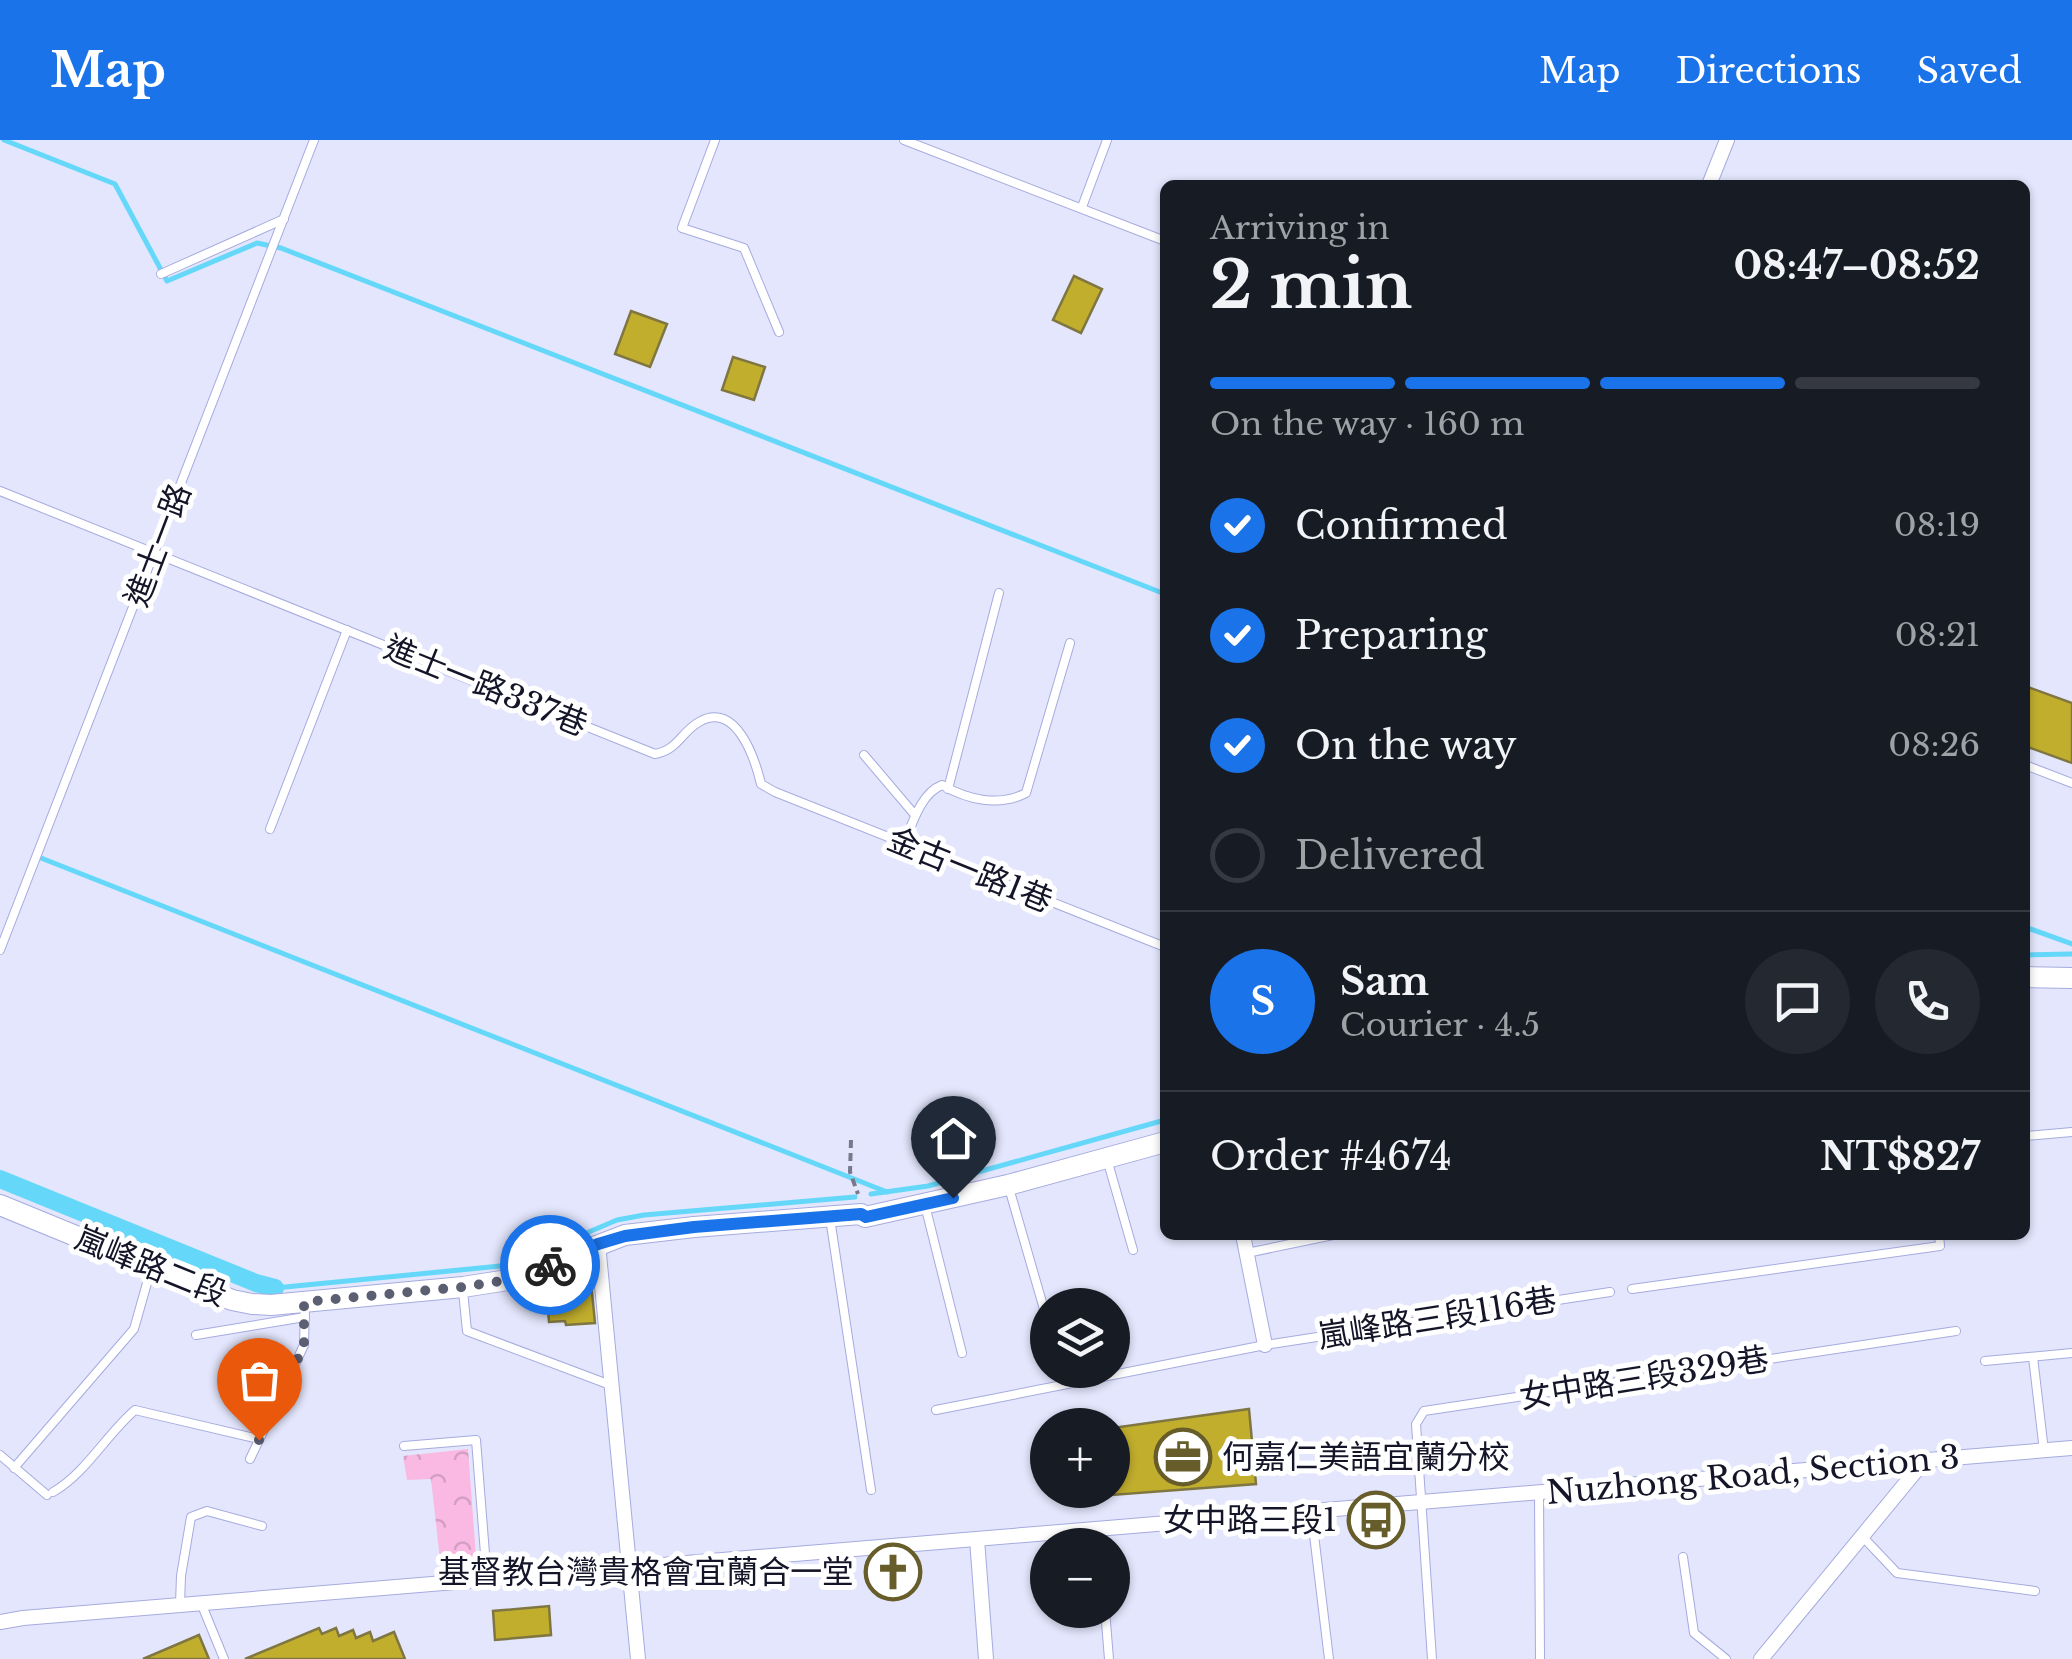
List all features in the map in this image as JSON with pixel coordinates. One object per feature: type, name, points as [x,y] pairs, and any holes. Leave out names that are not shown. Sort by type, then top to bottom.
[{"type":"street","points":[[1711,180],[1727,140]]},
{"type":"street","points":[[2030,976],[2072,978]]},
{"type":"street","name":"嵐峰路二段","points":[[0,1205],[232,1300],[305,1309],[508,1280],[625,1236],[694,1227],[861,1214],[866,1217],[1008,1185],[1160,1143]]},
{"type":"street","points":[[1244,1240],[1265,1345]]},
{"type":"street","points":[[598,1244],[638,1659]]},
{"type":"street","name":"Nuzhong Road, Section 3","points":[[0,1622],[2072,1448]]},
{"type":"street","points":[[1761,1659],[1924,1460]]},
{"type":"street","points":[[976,1539],[986,1659]]},
{"type":"lane","name":"進士一路","points":[[0,950],[314,140]]},
{"type":"lane","points":[[715,140],[682,228],[744,248],[778,332]]},
{"type":"lane","points":[[904,140],[1160,239]]},
{"type":"lane","points":[[1082,207],[1107,140]]},
{"type":"lane","points":[[162,274],[284,219]]},
{"type":"lane","name":"進士一路337巷","points":[[0,491],[655,754],[668,752],[700,720],[720,718],[739,730],[755,759],[761,784],[775,792]]},
{"type":"lane","points":[[948,789],[999,593]]},
{"type":"lane","points":[[270,829],[346,630]]},
{"type":"lane","points":[[904,844],[915,815],[934,788],[942,786],[994,802],[1026,793],[1070,644]]},
{"type":"lane","points":[[864,755],[915,815]]},
{"type":"lane","points":[[2030,766],[2072,783]]},
{"type":"lane","name":"金古一路1巷","points":[[775,792],[1160,945]]},
{"type":"lane","points":[[2030,1136],[2072,1132]]},
{"type":"lane","points":[[1107,1159],[1133,1250]]},
{"type":"lane","points":[[1008,1185],[1038,1288]]},
{"type":"lane","points":[[925,1205],[962,1353]]},
{"type":"lane","points":[[830,1218],[871,1490]]},
{"type":"lane","points":[[1247,1253],[1309,1240]]},
{"type":"lane","points":[[1632,1289],[1940,1246],[1939,1240]]},
{"type":"lane","points":[[14,1468],[134,1329],[151,1267]]},
{"type":"lane","points":[[463,1287],[468,1331],[613,1386]]},
{"type":"lane","name":"嵐峰路三段116巷","points":[[936,1410],[1265,1345],[1610,1292]]},
{"type":"lane","points":[[196,1335],[305,1309],[304,1346],[250,1459]]},
{"type":"lane","name":"女中路三段329巷","points":[[1432,1659],[1416,1424],[1424,1412],[1956,1330]]},
{"type":"lane","points":[[1985,1361],[2072,1354]]},
{"type":"lane","points":[[2033,1357],[2044,1451]]},
{"type":"lane","points":[[0,1455],[50,1493],[68,1483],[135,1410],[259,1440]]},
{"type":"lane","points":[[404,1446],[476,1440],[487,1579]]},
{"type":"lane","points":[[1538,1492],[1540,1659]]},
{"type":"lane","points":[[1311,1510],[1329,1659]]},
{"type":"lane","points":[[180,1604],[180,1576],[191,1517],[207,1511],[262,1526]]},
{"type":"lane","points":[[1860,1535],[1898,1573],[2035,1591]]},
{"type":"lane","points":[[1683,1558],[1694,1634],[1726,1659]]},
{"type":"lane","points":[[200,1603],[224,1659]]},
{"type":"lane","points":[[1106,1628],[1108,1659]]},
{"type":"path","points":[[851,1140],[850,1172],[866,1217]]},
{"type":"green space","points":[[468,1449],[476,1557],[440,1560],[431,1479],[407,1480],[403,1456]]},
{"type":"building","points":[[1074,276],[1102,289],[1081,333],[1053,320]]},
{"type":"building","points":[[631,311],[667,324],[650,367],[615,354]]},
{"type":"building","points":[[733,357],[765,367],[754,400],[722,390]]},
{"type":"building","points":[[2030,688],[2072,703],[2072,763],[2030,748]]},
{"type":"building","points":[[591,1282],[595,1323],[549,1322],[546,1286]]},
{"type":"building","name":"何嘉仁美語宜蘭分校","points":[[1249,1409],[1256,1484],[1130,1494],[1130,1426]]},
{"type":"building","points":[[549,1606],[551,1635],[495,1640],[493,1611]]},
{"type":"building","points":[[319,1628],[322,1634],[336,1628],[339,1636],[353,1630],[356,1638],[370,1632],[373,1641],[394,1632],[405,1659],[245,1659]]},
{"type":"building","points":[[199,1635],[209,1659],[143,1659]]},
{"type":"waterway","points":[[4,140],[115,184],[167,281],[257,243],[281,248],[1160,592]]},
{"type":"waterway","points":[[41,858],[887,1192]]},
{"type":"waterway","points":[[2030,929],[2072,944]]},
{"type":"waterway","points":[[2030,955],[2072,954]]},
{"type":"waterway","points":[[871,1194],[928,1186],[1160,1121]]},
{"type":"waterway","points":[[0,1179],[275,1288]]},
{"type":"waterway","points":[[275,1288],[511,1265],[617,1220],[644,1215],[855,1197]]},
{"type":"way so far","points":[[259,1440],[304,1346],[304,1302],[463,1287],[508,1280],[550,1265]]},
{"type":"place","name":"何嘉仁美語宜蘭分校","points":[[1183,1457]]},
{"type":"place","name":"女中路三段1","points":[[1376,1520]]},
{"type":"place","name":"基督教台灣貴格會宜蘭合一堂","points":[[893,1572]]},
{"type":"route","points":[[550,1265],[625,1236],[694,1227],[861,1214],[866,1217],[953,1198]]}]
